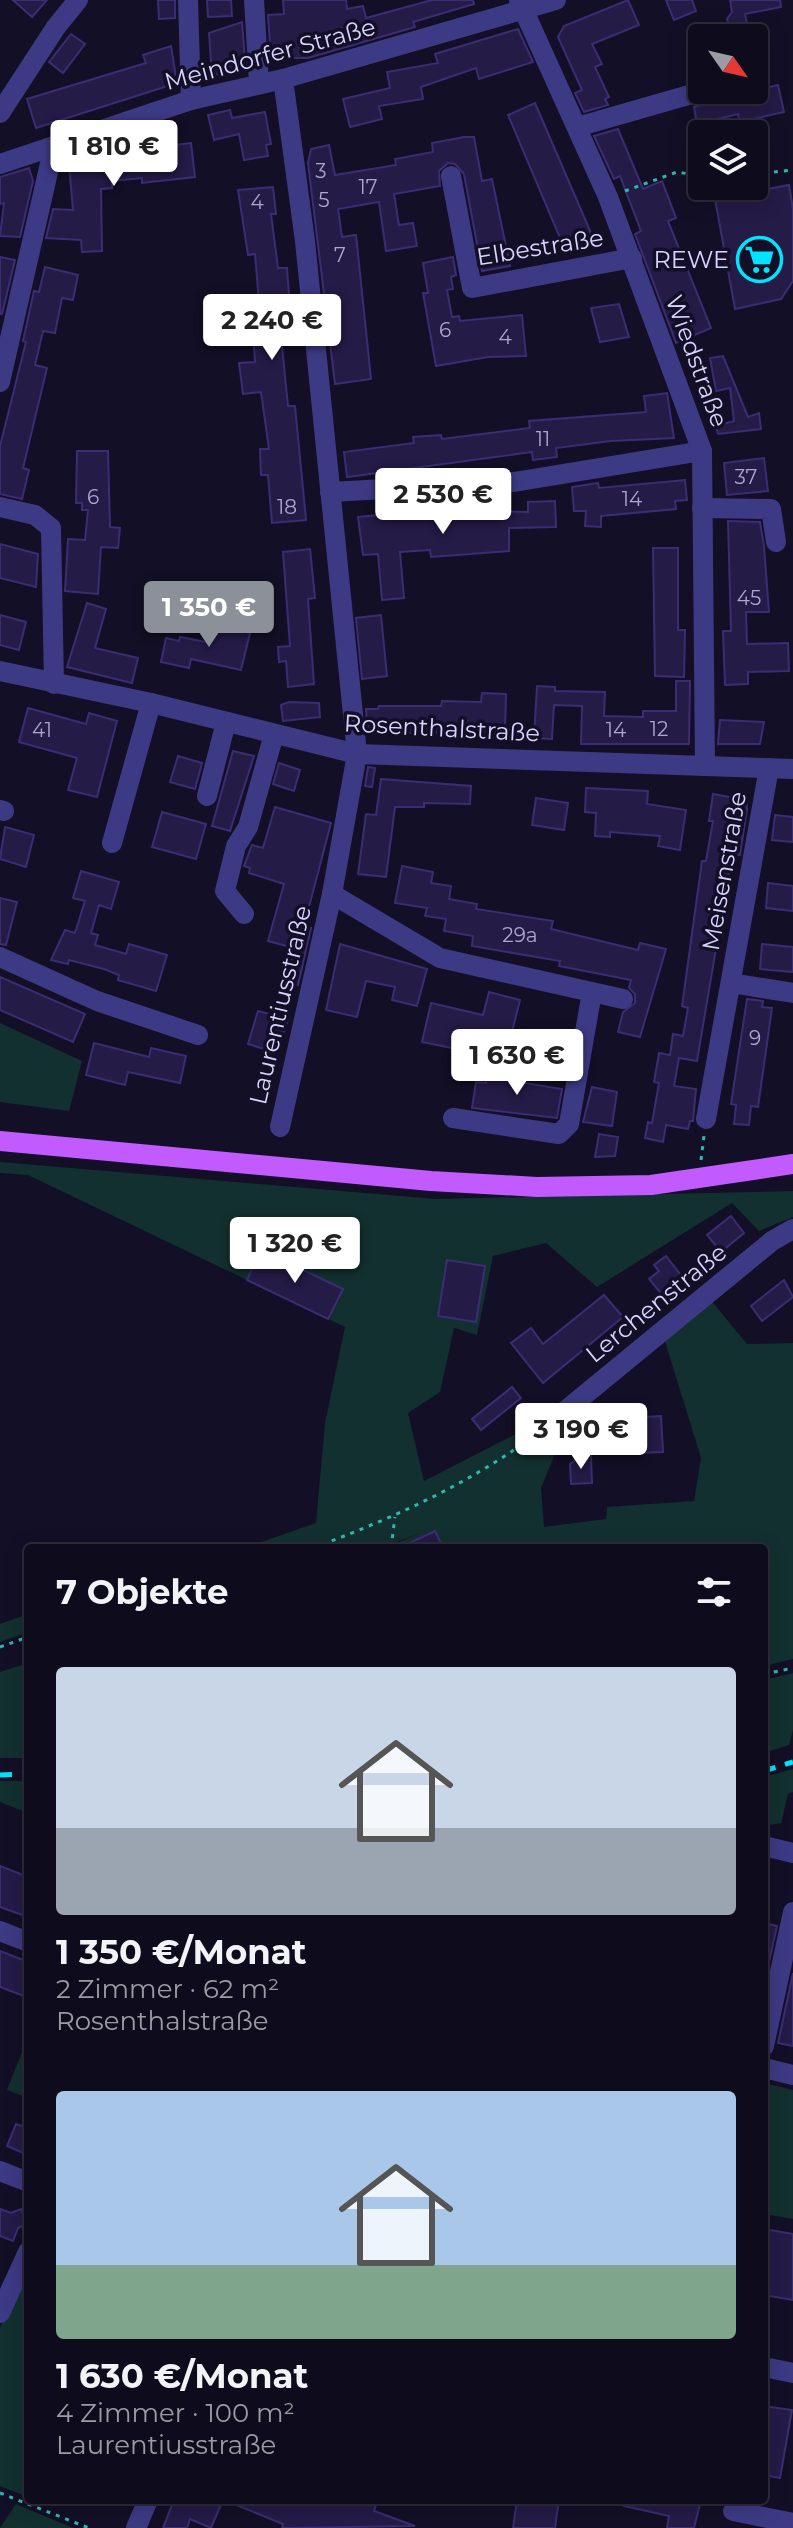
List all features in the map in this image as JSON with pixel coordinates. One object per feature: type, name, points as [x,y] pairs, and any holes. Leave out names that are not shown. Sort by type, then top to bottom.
[{"type":"main road","points":[[0,1141],[522,1187],[583,1188],[698,1180],[793,1164]]},
{"type":"street","points":[[0,113],[56,27],[78,0]]},
{"type":"street","points":[[188,0],[191,100]]},
{"type":"street","points":[[254,0],[259,83]]},
{"type":"street","name":"Meindorfer Straße","points":[[0,164],[191,100],[283,79],[522,6],[556,0]]},
{"type":"street","name":"Wiedstraße","points":[[522,6],[608,197],[702,451],[705,766]]},
{"type":"street","name":"Laurentiusstraße","points":[[280,1127],[332,894],[357,754],[305,241],[283,79]]},
{"type":"street","points":[[577,127],[688,95]]},
{"type":"street","points":[[0,382],[54,146]]},
{"type":"street","name":"Elbestraße","points":[[451,176],[472,288],[632,258]]},
{"type":"street","points":[[330,492],[514,482],[702,451]]},
{"type":"street","points":[[0,507],[35,515],[51,528],[54,684]]},
{"type":"street","points":[[702,508],[771,509],[775,515],[776,542]]},
{"type":"street","name":"Rosenthalstraße","points":[[0,671],[151,703],[357,754],[793,769]]},
{"type":"street","points":[[112,843],[151,703]]},
{"type":"street","points":[[207,796],[226,722]]},
{"type":"street","points":[[244,914],[225,891],[236,846],[248,827],[274,734]]},
{"type":"street","name":"Meisenstraße","points":[[706,1119],[769,768]]},
{"type":"street","name":"Laurentiusstraße","points":[[332,894],[440,958],[623,999]]},
{"type":"street","points":[[0,957],[97,1001],[198,1035]]},
{"type":"street","name":"Meisenstraße","points":[[731,983],[793,993]]},
{"type":"street","points":[[453,1118],[559,1134],[569,1124],[592,992]]},
{"type":"street","name":"Lerchenstraße","points":[[554,1420],[772,1241],[793,1229]]},
{"type":"street","points":[[768,1847],[793,1853]]},
{"type":"street","points":[[768,2028],[793,1912]]},
{"type":"street","points":[[0,1931],[24,1940]]},
{"type":"street","points":[[768,2069],[793,2075]]},
{"type":"street","points":[[0,2171],[24,2180]]},
{"type":"street","points":[[0,2313],[24,2261]]},
{"type":"street","points":[[768,2368],[793,2373]]},
{"type":"street","points":[[136,2528],[146,2504]]},
{"type":"street","points":[[733,2511],[793,2523]]},
{"type":"path","points":[[768,173],[793,170]]},
{"type":"path","points":[[608,197],[677,172],[688,174]]},
{"type":"path","points":[[698,1180],[706,1119]]},
{"type":"path","points":[[324,1544],[395,1517],[498,1463],[554,1420]]},
{"type":"path","points":[[392,1544],[395,1517]]},
{"type":"path","points":[[0,1647],[24,1638]]},
{"type":"path","points":[[768,1673],[793,1668]]},
{"type":"path","points":[[0,2493],[24,2502]]},
{"type":"path","points":[[28,2504],[89,2528]]},
{"type":"green space","points":[[0,1023],[82,1061],[69,1111],[0,1102]]},
{"type":"green space","points":[[0,1162],[436,1199],[793,1191],[793,1217],[759,1231],[732,1203],[597,1287],[546,1243],[493,1256],[477,1335],[454,1328],[440,1392],[408,1413],[424,1481],[545,1419],[558,1447],[541,1488],[544,1527],[606,1519],[607,1507],[694,1501],[701,1458],[664,1338],[709,1298],[747,1344],[793,1343],[793,1659],[768,1665],[768,1544],[394,1544],[418,1534],[391,1544],[256,1544],[316,1523],[325,1423],[345,1327],[28,1175],[0,1173]]},
{"type":"green space","points":[[24,1615],[24,1633],[0,1642],[0,1624]]},
{"type":"green space","points":[[24,1664],[24,1758],[0,1758],[0,1672]]},
{"type":"green space","points":[[793,1673],[793,1730],[789,1745],[768,1752],[768,1679]]},
{"type":"green space","points":[[793,1769],[793,1792],[788,1794],[781,1823],[768,1825],[768,1776]]},
{"type":"green space","points":[[0,1781],[24,1781],[24,1811],[0,1802]]},
{"type":"green space","points":[[24,2047],[24,2096],[7,2090]]},
{"type":"green space","points":[[768,2084],[793,2090],[793,2219],[768,2215]]},
{"type":"green space","points":[[24,2276],[24,2495],[0,2486],[0,2328]]},
{"type":"green space","points":[[16,2504],[73,2528],[0,2528]]},
{"type":"building","points":[[13,0],[47,0],[32,17]]},
{"type":"building","points":[[158,0],[175,0],[175,18],[159,19]]},
{"type":"building","points":[[207,0],[231,0],[232,16],[208,17]]},
{"type":"building","points":[[283,0],[346,0],[347,9],[363,6],[366,18],[432,0],[473,0],[474,4],[413,22],[415,27],[308,58],[271,58],[268,15],[284,14]]},
{"type":"building","points":[[628,0],[639,25],[592,44],[602,64],[595,67],[609,97],[605,99],[608,105],[584,112],[575,93],[582,90],[558,37],[564,26]]},
{"type":"building","points":[[666,0],[692,0],[696,11],[674,20]]},
{"type":"building","points":[[730,0],[780,0],[781,7],[745,14],[747,24],[728,24],[727,19],[732,12]]},
{"type":"building","points":[[242,22],[245,60],[240,60],[240,73],[212,75],[209,33]]},
{"type":"building","points":[[518,29],[533,62],[479,79],[476,68],[421,87],[423,99],[379,106],[382,119],[350,127],[343,99],[390,88],[387,72],[438,63],[435,54]]},
{"type":"building","points":[[71,34],[85,44],[63,73],[49,62]]},
{"type":"building","points":[[171,46],[177,83],[36,128],[27,99],[146,63],[143,55]]},
{"type":"building","points":[[778,85],[784,112],[749,120],[740,120],[738,114],[713,120],[696,120],[694,107],[704,104],[768,104],[768,87]]},
{"type":"building","points":[[535,103],[591,233],[563,245],[508,115]]},
{"type":"building","points":[[230,110],[232,118],[265,112],[271,144],[266,145],[268,156],[244,160],[239,134],[214,140],[208,115]]},
{"type":"building","points":[[618,129],[643,189],[662,181],[676,218],[668,221],[711,328],[676,343],[635,234],[641,231],[620,176],[614,179],[594,136]]},
{"type":"building","points":[[474,137],[482,181],[492,179],[510,266],[482,271],[464,174],[455,164],[448,163],[439,171],[440,186],[394,194],[399,225],[413,223],[417,246],[386,251],[379,202],[338,209],[342,237],[356,235],[371,379],[335,384],[308,163],[311,149],[329,145],[335,175],[396,165],[395,159],[433,152],[432,143]]},
{"type":"building","points":[[137,142],[138,149],[191,143],[195,177],[142,183],[142,178],[112,181],[112,188],[101,189],[102,251],[82,252],[81,240],[46,238],[53,209],[73,210],[69,164],[125,159],[123,143]]},
{"type":"building","points":[[29,168],[33,181],[20,237],[0,236],[4,203],[0,204],[0,177]]},
{"type":"building","name":"REWE","points":[[789,185],[793,209],[793,281],[781,299],[735,309],[715,200],[768,200],[768,189]]},
{"type":"building","points":[[273,187],[276,214],[271,214],[278,268],[287,268],[289,295],[278,296],[282,346],[288,406],[295,406],[306,520],[272,523],[268,475],[261,475],[260,449],[269,449],[261,392],[243,394],[239,363],[255,362],[252,315],[260,314],[255,254],[248,255],[238,190]]},
{"type":"building","points":[[0,257],[15,260],[2,314],[0,314]]},
{"type":"building","points":[[453,257],[456,275],[451,277],[453,289],[447,290],[452,317],[459,316],[460,321],[522,315],[526,356],[488,357],[436,366],[423,293],[428,293],[423,263]]},
{"type":"building","points":[[45,267],[78,275],[73,300],[62,298],[55,333],[43,331],[35,365],[47,368],[23,468],[29,470],[22,499],[0,494],[0,446],[26,342],[23,341],[34,291],[39,292]]},
{"type":"building","points":[[619,304],[629,337],[600,342],[591,308]]},
{"type":"building","points":[[723,356],[748,417],[759,413],[761,429],[718,434],[716,426],[734,421],[730,388],[716,391],[710,358]]},
{"type":"building","points":[[667,393],[674,438],[556,448],[557,457],[533,460],[532,452],[347,477],[344,452],[414,443],[413,437],[441,435],[442,439],[530,428],[529,421],[646,412],[644,396]]},
{"type":"building","points":[[77,451],[108,451],[110,527],[120,528],[118,548],[101,547],[98,594],[65,591],[68,539],[85,540],[88,510],[82,510],[82,503],[76,503]]},
{"type":"building","points":[[764,458],[768,491],[727,495],[724,463]]},
{"type":"building","points":[[685,480],[687,500],[675,501],[676,509],[601,516],[601,527],[585,526],[586,511],[574,511],[572,487],[598,483],[599,488]]},
{"type":"building","points":[[555,501],[556,527],[509,528],[509,551],[431,557],[430,550],[400,552],[404,598],[382,600],[378,554],[363,555],[358,517],[410,512],[410,516],[458,510],[528,512],[528,502]]},
{"type":"building","points":[[728,521],[760,522],[764,546],[769,612],[746,612],[747,644],[788,643],[789,671],[748,672],[748,684],[725,685],[723,631],[731,631]]},
{"type":"building","points":[[0,544],[38,554],[36,587],[0,578]]},
{"type":"building","points":[[653,548],[678,548],[678,630],[685,630],[684,677],[655,676]]},
{"type":"building","points":[[310,549],[315,598],[308,599],[314,684],[288,687],[286,661],[279,662],[278,647],[290,646],[283,552]]},
{"type":"building","points":[[87,603],[106,609],[95,648],[138,658],[132,683],[67,667]]},
{"type":"building","points":[[0,615],[26,622],[19,650],[0,645]]},
{"type":"building","points":[[381,615],[387,676],[362,679],[356,618]]},
{"type":"building","points":[[210,624],[250,633],[241,670],[191,659],[189,668],[161,662],[166,638],[206,642]]},
{"type":"building","points":[[676,681],[690,681],[689,744],[581,744],[582,706],[554,705],[552,739],[534,738],[537,686],[555,687],[555,691],[605,692],[604,716],[643,717],[643,711],[676,711]]},
{"type":"building","points":[[482,693],[506,694],[505,731],[368,734],[366,709],[378,709],[379,706],[441,706],[442,701],[481,702]]},
{"type":"building","points":[[289,702],[319,703],[320,717],[283,721],[281,705]]},
{"type":"building","points":[[28,708],[86,724],[89,713],[117,721],[97,797],[68,790],[77,758],[19,742]]},
{"type":"building","points":[[720,720],[764,722],[760,744],[718,744]]},
{"type":"building","points":[[233,751],[254,756],[230,831],[212,826]]},
{"type":"building","points":[[178,756],[202,763],[195,789],[170,782]]},
{"type":"building","points":[[279,763],[300,770],[294,791],[273,784]]},
{"type":"building","points":[[368,767],[375,768],[372,787],[365,786]]},
{"type":"building","points":[[381,779],[471,786],[470,804],[424,803],[424,807],[395,807],[386,877],[358,874],[366,814],[376,815]]},
{"type":"building","points":[[586,788],[648,791],[647,804],[686,810],[680,850],[658,846],[660,836],[610,832],[610,837],[595,836],[596,813],[585,812]]},
{"type":"building","points":[[713,794],[746,800],[747,809],[740,855],[732,854],[697,1061],[679,1058],[674,1086],[696,1089],[693,1121],[690,1121],[688,1129],[666,1125],[663,1142],[645,1138],[648,1122],[652,1123],[659,1083],[654,1082],[659,1053],[670,1055],[673,1034],[683,1036],[688,1008],[682,1006],[702,861],[706,861],[713,821],[709,821]]},
{"type":"building","points":[[536,798],[568,803],[564,830],[532,825]]},
{"type":"building","points":[[275,807],[331,823],[304,926],[311,928],[298,985],[286,982],[294,948],[268,941],[284,884],[249,873],[250,868],[244,866],[252,845],[263,848]]},
{"type":"building","points":[[162,812],[206,824],[196,859],[152,847]]},
{"type":"building","points":[[775,815],[793,817],[793,842],[772,840]]},
{"type":"building","points":[[5,827],[34,835],[26,867],[0,859]]},
{"type":"building","points":[[402,866],[433,872],[431,883],[451,886],[449,899],[477,904],[476,909],[553,921],[551,929],[638,950],[640,943],[666,949],[640,1037],[618,1032],[623,1012],[635,1003],[635,994],[629,988],[631,980],[559,966],[560,961],[472,946],[473,936],[444,931],[446,919],[425,916],[427,908],[395,903]]},
{"type":"building","points":[[81,871],[119,882],[111,909],[99,905],[91,933],[98,935],[95,945],[126,954],[129,944],[167,955],[156,991],[118,980],[119,975],[104,969],[69,960],[68,964],[51,960],[65,930],[75,933],[85,901],[73,898]]},
{"type":"building","points":[[768,883],[793,886],[793,911],[766,908]]},
{"type":"building","points":[[0,898],[17,902],[6,945],[0,944]]},
{"type":"building","points":[[340,944],[427,969],[417,1006],[392,1000],[395,987],[366,981],[357,1017],[326,1010]]},
{"type":"building","points":[[762,944],[793,947],[793,972],[760,969]]},
{"type":"building","points":[[0,977],[85,1014],[73,1042],[0,1010]]},
{"type":"building","points":[[489,992],[520,1000],[511,1036],[486,1030],[481,1054],[422,1042],[431,1003],[483,1015]]},
{"type":"building","points":[[747,999],[763,1001],[762,1007],[772,1008],[758,1107],[751,1106],[749,1125],[734,1124],[736,1105],[731,1104]]},
{"type":"building","points":[[258,1011],[288,1019],[277,1053],[248,1044]]},
{"type":"building","points":[[94,1043],[149,1057],[151,1048],[186,1056],[180,1083],[128,1072],[125,1085],[86,1075]]},
{"type":"building","points":[[488,1073],[502,1075],[501,1079],[562,1089],[557,1118],[472,1108],[476,1082],[486,1083]]},
{"type":"building","points":[[592,1087],[617,1092],[612,1126],[583,1122]]},
{"type":"building","points":[[599,1134],[618,1137],[615,1156],[595,1157]]},
{"type":"building","points":[[731,1216],[744,1233],[721,1252],[707,1235]]},
{"type":"building","points":[[261,1250],[343,1289],[328,1319],[247,1280]]},
{"type":"building","points":[[666,1256],[684,1279],[663,1296],[649,1279],[659,1271],[654,1265]]},
{"type":"building","points":[[447,1260],[485,1266],[476,1322],[438,1316]]},
{"type":"building","points":[[784,1280],[793,1297],[762,1321],[751,1306]]},
{"type":"building","points":[[604,1295],[623,1317],[543,1383],[511,1343],[531,1328],[543,1344]]},
{"type":"building","points":[[512,1387],[521,1398],[481,1430],[472,1419]]},
{"type":"building","points":[[661,1416],[663,1452],[609,1454],[607,1419]]},
{"type":"building","points":[[580,1456],[591,1456],[592,1483],[571,1484],[570,1464]]},
{"type":"building","points":[[435,1531],[441,1544],[407,1544]]},
{"type":"building","points":[[0,1866],[24,1875],[24,1916],[0,1907]]},
{"type":"building","points":[[768,1924],[777,1926],[768,1967]]},
{"type":"building","points":[[0,1951],[24,1960],[24,1996],[0,1987]]},
{"type":"building","points":[[793,1973],[793,2046],[778,2043]]},
{"type":"building","points":[[16,2124],[24,2127],[24,2153],[7,2146]]},
{"type":"building","points":[[0,2209],[11,2213],[21,2209],[24,2225],[18,2228],[13,2241],[0,2236]]},
{"type":"building","points":[[768,2230],[793,2234],[793,2300],[768,2296]]},
{"type":"building","points":[[768,2407],[792,2410],[780,2478],[768,2476]]},
{"type":"building","points":[[172,2504],[221,2504],[211,2528],[190,2519],[187,2528],[163,2528]]},
{"type":"building","points":[[234,2504],[377,2504],[374,2511],[415,2526],[282,2528],[283,2524]]},
{"type":"building","points":[[516,2504],[558,2504],[555,2528],[513,2528]]},
{"type":"building","points":[[700,2504],[694,2528],[667,2528],[669,2516],[624,2506]]},
{"type":"railway","points":[[768,1770],[793,1762]]},
{"type":"railway","points":[[0,1775],[24,1774]]},
{"type":"place","name":"REWE","points":[[760,259]]}]
